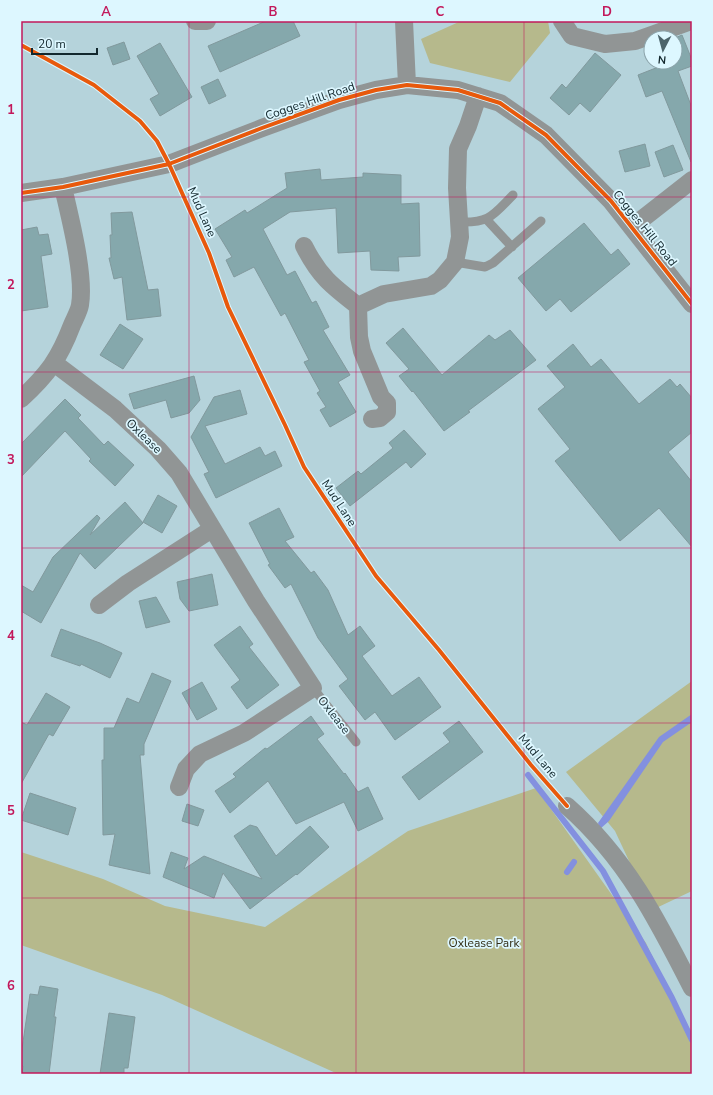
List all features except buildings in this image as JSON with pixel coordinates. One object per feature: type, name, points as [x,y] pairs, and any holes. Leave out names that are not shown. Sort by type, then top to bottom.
[{"type":"street","points":[[195,21],[207,21]]},
{"type":"street","points":[[404,21],[407,85]]},
{"type":"street","points":[[562,21],[572,36],[605,44],[636,41],[691,21]]},
{"type":"street","name":"Cogges Hill Road","points":[[21,193],[63,188],[170,164],[339,100],[376,90],[407,85],[458,90],[500,103],[546,135],[611,201],[692,304]]},
{"type":"street","points":[[358,306],[384,294],[430,286],[440,280],[455,262],[459,249],[460,222],[457,188],[458,149],[468,126],[478,96]]},
{"type":"street","name":"Cogges Hill Road","points":[[632,227],[692,180]]},
{"type":"street","points":[[21,399],[43,379],[54,363],[68,337],[80,305],[80,279],[63,188]]},
{"type":"street","points":[[304,246],[314,267],[331,285],[358,306]]},
{"type":"street","points":[[358,306],[359,337],[362,351],[382,397],[387,403],[387,412],[380,418],[372,419]]},
{"type":"street","name":"Oxlease","points":[[54,363],[115,409],[158,449],[179,473],[256,601],[312,688],[244,733],[200,754],[186,769],[179,787]]},
{"type":"street","points":[[99,605],[128,583],[212,529]]},
{"type":"street","points":[[567,806],[589,825],[623,865],[660,924],[692,988]]},
{"type":"lane","points":[[460,222],[477,223],[487,220],[513,195]]},
{"type":"lane","points":[[487,220],[512,247]]},
{"type":"lane","points":[[455,262],[485,267],[494,263],[541,221]]},
{"type":"lane","name":"Oxlease","points":[[312,688],[356,742]]},
{"type":"green space","points":[[461,21],[548,21],[550,33],[510,82],[430,63],[421,39]]},
{"type":"green space","points":[[692,681],[692,891],[652,910],[615,831],[566,772]]},
{"type":"green space","name":"Oxlease Park","points":[[536,788],[646,943],[692,1040],[692,1074],[338,1074],[162,995],[21,945],[21,852],[103,879],[165,906],[265,927],[408,831]]},
{"type":"water","points":[[692,714],[692,722],[663,742],[609,821],[600,829],[598,823],[659,737]]},
{"type":"waterway","points":[[528,775],[603,871],[672,998],[692,1040]]},
{"type":"waterway","points":[[567,872],[574,862]]},
{"type":"cycle path","name":"Mud Lane","points":[[21,45],[94,85],[140,121],[157,141],[209,253],[228,307],[304,467],[376,576],[439,650],[531,765],[567,806]]},
{"type":"cycle path","points":[[21,193],[63,187],[169,164],[339,100],[376,90],[407,85],[458,90],[500,103],[546,135],[611,201],[692,304]]}]
